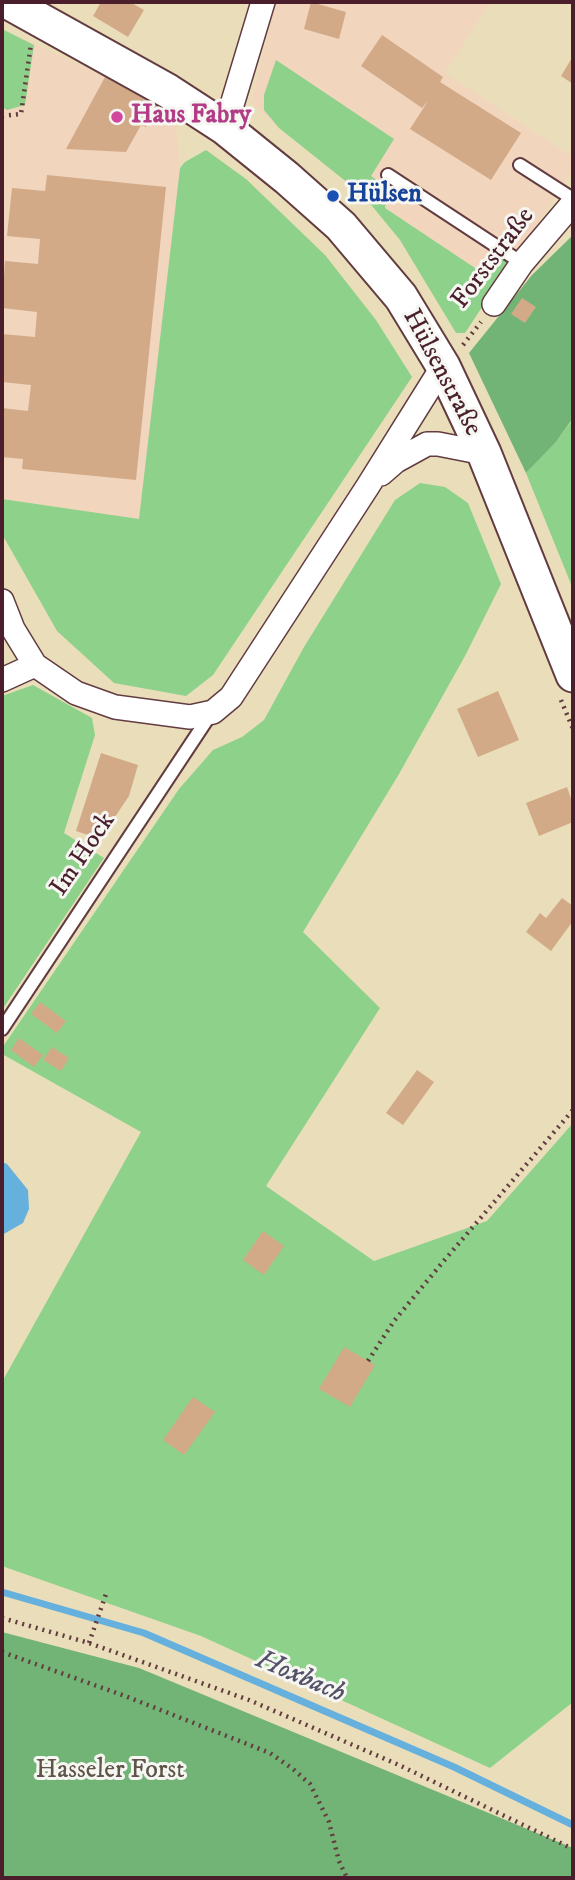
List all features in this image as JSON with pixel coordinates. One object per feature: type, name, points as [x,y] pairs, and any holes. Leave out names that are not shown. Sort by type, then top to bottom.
[{"type":"main road","name":"Hülsenstraße","points":[[8,2],[168,91],[225,128],[341,226],[451,357],[484,453],[573,675]]},
{"type":"street","points":[[225,128],[263,2]]},
{"type":"street","name":"Forststraße","points":[[495,304],[522,264],[573,201]]},
{"type":"street","name":"Im Hock","points":[[213,712],[231,697],[451,357]]},
{"type":"street","name":"Im Hock","points":[[368,486],[396,461],[427,444],[484,453]]},
{"type":"street","points":[[2,601],[13,628],[35,665],[76,693],[115,707],[190,717],[213,712]]},
{"type":"street","points":[[2,680],[35,665]]},
{"type":"lane","points":[[520,165],[573,201]]},
{"type":"lane","points":[[388,176],[522,264]]},
{"type":"lane","name":"Im Hock","points":[[2,1029],[213,712]]},
{"type":"path","points":[[2,116],[21,114],[32,37]]},
{"type":"path","name":"Forststraße","points":[[451,357],[495,304]]},
{"type":"path","points":[[368,1361],[394,1321],[573,1110]]},
{"type":"path","points":[[89,1643],[106,1594]]},
{"type":"path","points":[[2,1618],[89,1643],[249,1700],[399,1765],[573,1850]]},
{"type":"path","points":[[2,1652],[125,1696],[270,1753],[310,1784],[328,1822],[339,1861],[347,1878]]},
{"type":"shaded area","points":[[276,2],[490,2],[445,73],[573,157],[573,170],[465,333],[456,333],[400,240],[363,195],[251,103]]},
{"type":"shaded area","points":[[2,29],[131,88],[175,115],[180,168],[139,519],[2,499]]},
{"type":"green space","points":[[2,29],[34,45],[25,105],[7,110],[2,107]]},
{"type":"green space","points":[[276,60],[394,139],[371,176],[389,189],[385,208],[478,270],[491,252],[511,263],[465,333],[456,333],[400,240],[363,195],[279,128],[264,110],[264,95]]},
{"type":"green space","points":[[206,150],[246,179],[325,255],[376,320],[412,377],[213,675],[186,696],[114,683],[57,631],[2,534],[2,499],[139,519],[180,168]]},
{"type":"green space","points":[[573,235],[573,418],[556,442],[526,473],[469,353],[532,275]]},
{"type":"green space","points":[[573,419],[573,589],[526,473],[556,442]]},
{"type":"green space","points":[[420,483],[445,487],[468,503],[501,584],[465,656],[399,774],[303,932],[380,1008],[266,1186],[374,1261],[487,1221],[573,1123],[573,1702],[490,1768],[201,1636],[2,1566],[2,1382],[141,1132],[2,1054],[2,1048],[179,789],[213,750],[242,737],[264,720],[304,647],[395,500]]},
{"type":"green space","points":[[33,685],[92,718],[95,735],[64,833],[104,858],[2,1010],[2,696]]},
{"type":"green space","name":"Hasseler Forst","points":[[2,1632],[139,1668],[573,1848],[573,1878],[2,1878]]},
{"type":"water","points":[[2,1162],[7,1164],[28,1190],[29,1209],[23,1223],[2,1235]]},
{"type":"building","points":[[101,2],[130,2],[144,10],[128,37],[93,16]]},
{"type":"building","points":[[311,2],[346,12],[339,39],[304,29]]},
{"type":"building","points":[[382,35],[443,77],[440,82],[521,133],[491,180],[410,129],[428,101],[422,108],[361,66]]},
{"type":"building","points":[[573,56],[573,84],[561,76]]},
{"type":"building","name":"Haus Fabry","points":[[105,77],[157,106],[146,127],[141,125],[126,152],[66,149]]},
{"type":"building","points":[[47,175],[166,187],[136,480],[22,469],[23,459],[2,457],[2,408],[28,411],[31,385],[2,382],[2,334],[35,337],[37,312],[2,308],[5,261],[38,264],[40,239],[7,236],[12,188],[45,191]]},
{"type":"building","points":[[522,298],[536,307],[525,323],[511,314]]},
{"type":"building","points":[[498,691],[519,740],[478,757],[457,709]]},
{"type":"building","points":[[101,753],[138,765],[129,796],[100,839],[76,831]]},
{"type":"building","points":[[567,787],[573,804],[573,822],[539,836],[526,803]]},
{"type":"building","points":[[562,898],[573,906],[573,921],[551,951],[526,932],[540,913],[546,918]]},
{"type":"building","points":[[40,1002],[66,1021],[57,1033],[31,1014]]},
{"type":"building","points":[[19,1038],[43,1055],[34,1067],[11,1050]]},
{"type":"building","points":[[52,1047],[69,1058],[61,1071],[43,1060]]},
{"type":"building","points":[[417,1070],[434,1082],[403,1125],[386,1113]]},
{"type":"building","points":[[263,1231],[284,1246],[264,1275],[243,1260]]},
{"type":"building","points":[[344,1347],[375,1365],[350,1407],[319,1389]]},
{"type":"building","points":[[193,1397],[215,1412],[184,1455],[163,1440]]},
{"type":"waterway","name":"Hoxbach","points":[[2,1592],[144,1633],[454,1767],[573,1825]]},
{"type":"place","name":"Haus Fabry","points":[[117,117]]},
{"type":"place","name":"Hülsen","points":[[333,196]]}]
